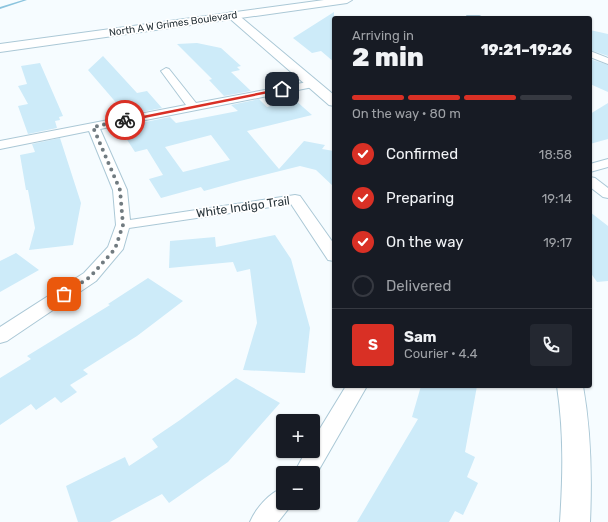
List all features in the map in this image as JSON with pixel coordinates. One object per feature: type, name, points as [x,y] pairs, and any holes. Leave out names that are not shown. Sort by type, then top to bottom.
[{"type":"main road","name":"North A W Grimes Boulevard","points":[[0,48],[347,0]]},
{"type":"street","points":[[232,15],[332,100]]},
{"type":"street","points":[[592,55],[608,61]]},
{"type":"street","points":[[166,71],[192,107]]},
{"type":"street","points":[[0,145],[312,84]]},
{"type":"street","points":[[0,336],[90,277],[115,249],[123,225],[120,190],[93,127]]},
{"type":"street","points":[[592,168],[608,164]]},
{"type":"street","points":[[592,182],[608,194]]},
{"type":"street","name":"White Indigo Trail","points":[[123,225],[295,199],[332,253]]},
{"type":"street","points":[[309,466],[356,388]]},
{"type":"street","points":[[570,388],[576,416],[578,455],[575,522]]},
{"type":"street","points":[[262,522],[276,506]]},
{"type":"building","points":[[334,12],[334,16],[332,16],[332,60],[321,51],[312,53],[293,38]]},
{"type":"building","points":[[592,30],[608,34],[608,56],[592,51]]},
{"type":"building","points":[[197,43],[221,48],[241,66],[237,67],[240,70],[231,72],[251,91],[224,96],[209,80],[212,79],[177,44]]},
{"type":"building","points":[[103,56],[137,93],[147,91],[162,108],[122,116],[114,106],[119,106],[88,70]]},
{"type":"building","points":[[592,60],[608,65],[608,92],[592,85]]},
{"type":"building","points":[[40,63],[63,116],[59,117],[60,120],[55,121],[57,128],[28,134],[18,106],[28,104],[18,86],[27,84],[21,66]]},
{"type":"building","points":[[259,99],[267,107],[295,100],[312,115],[247,131],[279,169],[304,141],[325,145],[322,149],[332,151],[332,185],[316,170],[300,166],[204,191],[201,187],[161,198],[149,179],[163,175],[147,149],[135,152],[124,135],[136,132],[130,125],[170,117],[176,123],[238,111],[231,105]],"holes":[[[211,135],[230,160],[183,172],[165,147]]]},
{"type":"building","points":[[608,103],[608,139],[592,143],[592,113]]},
{"type":"building","points":[[60,138],[81,203],[73,245],[29,250],[35,228],[20,155],[35,152],[32,144]]},
{"type":"building","points":[[592,214],[608,226],[608,281],[597,282],[592,275]]},
{"type":"building","points":[[275,235],[291,259],[310,328],[305,373],[243,370],[257,323],[250,269],[237,272],[233,262],[169,268],[170,241],[215,237],[216,247]]},
{"type":"building","points":[[16,253],[39,270],[0,292],[0,261]]},
{"type":"building","points":[[148,278],[183,301],[137,336],[83,370],[88,374],[70,385],[77,392],[61,403],[55,397],[36,410],[31,404],[0,425],[0,378],[31,359],[27,356],[110,305],[108,304]]},
{"type":"building","points":[[236,378],[280,403],[228,462],[169,503],[162,494],[110,522],[78,522],[66,486],[125,457],[129,466],[158,447],[152,439]]},
{"type":"building","points":[[420,388],[477,388],[465,452],[475,457],[467,477],[478,483],[463,515],[455,511],[449,522],[357,522],[418,419],[412,417]]},
{"type":"waterway","points":[[0,8],[26,0]]},
{"type":"way so far","points":[[64,294],[90,277],[115,249],[123,225],[120,190],[93,127],[125,120]]},
{"type":"route","points":[[125,120],[282,89]]}]
